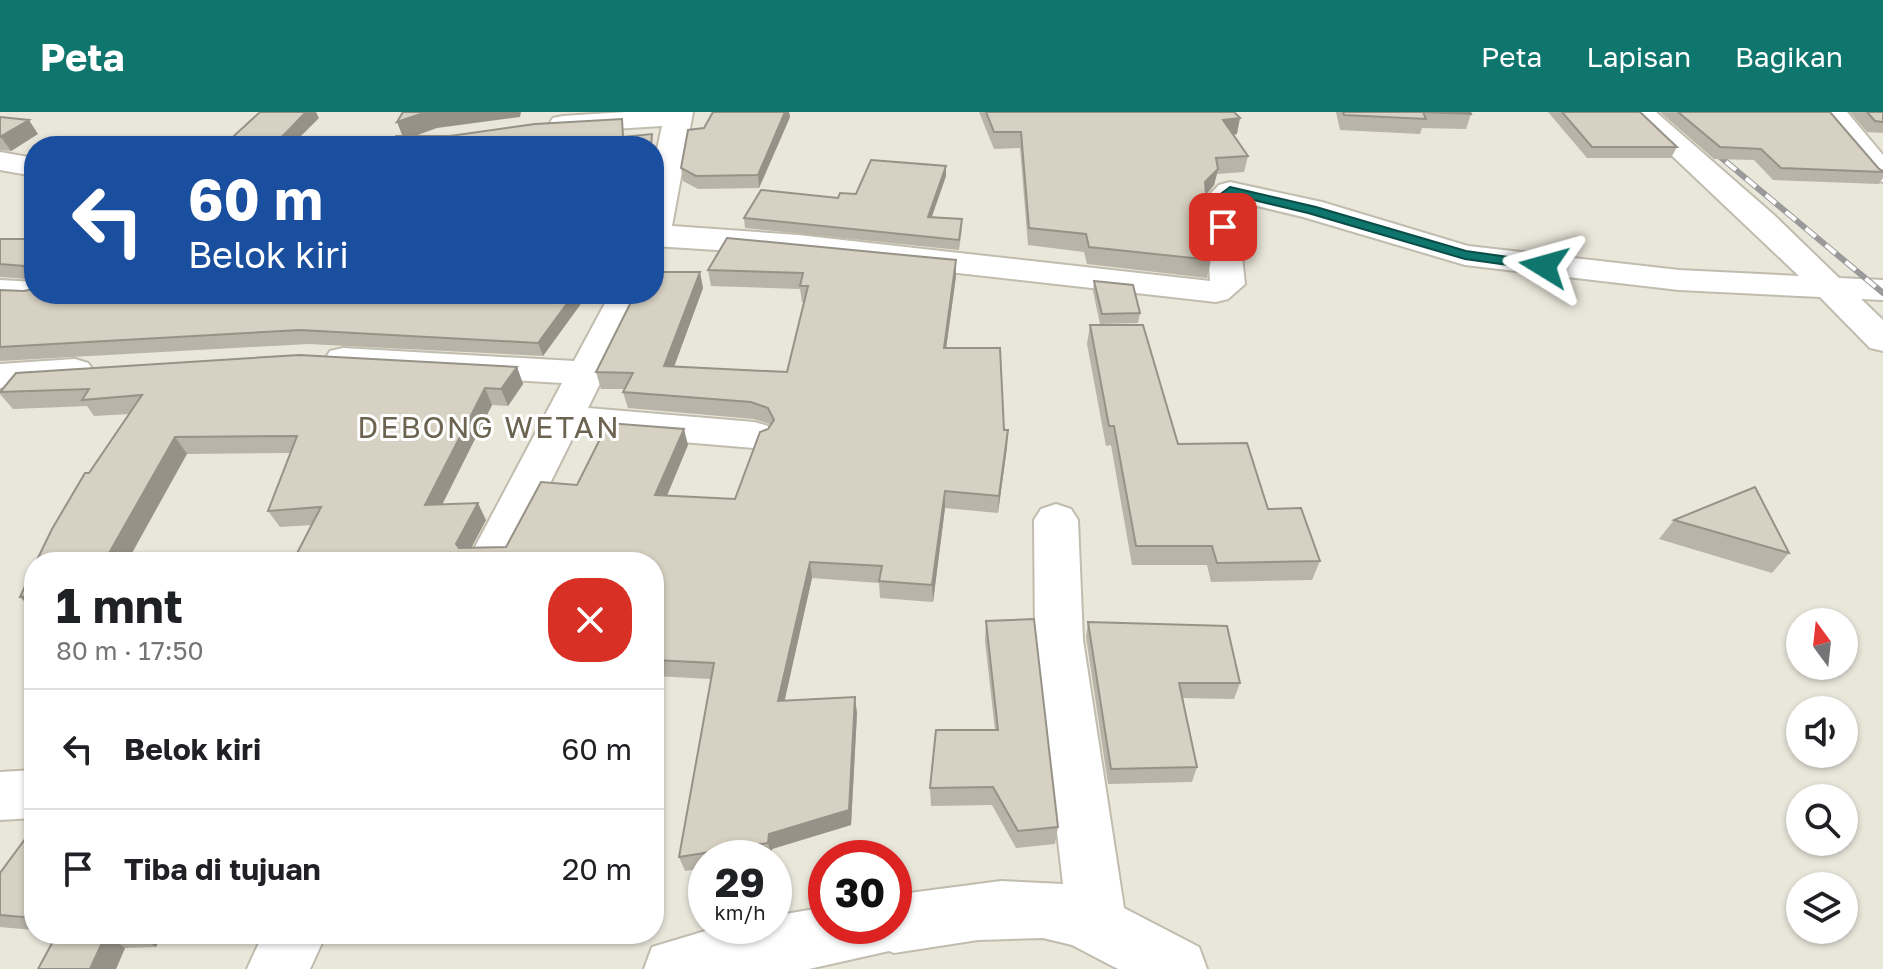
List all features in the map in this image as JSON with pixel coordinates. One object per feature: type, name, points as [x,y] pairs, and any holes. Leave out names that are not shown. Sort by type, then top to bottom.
[{"type":"street","points":[[1640,112],[1763,222],[1883,340]]},
{"type":"street","points":[[1832,112],[1882,171]]},
{"type":"street","points":[[538,126],[679,114],[664,187]]},
{"type":"street","points":[[0,161],[24,165]]},
{"type":"street","points":[[664,236],[798,245],[1216,292],[1228,284],[1220,199],[1230,191],[1311,209],[1465,255],[1679,280],[1883,290]]},
{"type":"street","points":[[0,290],[24,291]]},
{"type":"street","points":[[494,552],[622,304]]},
{"type":"street","points":[[308,358],[588,373]]},
{"type":"street","points":[[0,376],[109,369]]},
{"type":"street","points":[[564,419],[754,435]]},
{"type":"street","points":[[1056,520],[1059,640],[1097,927]]},
{"type":"street","points":[[0,796],[24,795]]},
{"type":"street","points":[[912,921],[955,913],[1060,912],[1097,927],[1177,969]]},
{"type":"street","points":[[674,969],[808,940]]},
{"type":"street","points":[[277,969],[291,944]]},
{"type":"shaded area","points":[[0,112],[1883,112],[1883,969],[0,969]]},
{"type":"building","points":[[260,112],[306,112],[283,136],[234,136]]},
{"type":"building","points":[[403,112],[426,112],[397,122]]},
{"type":"building","points":[[713,112],[785,112],[758,175],[696,176],[681,168],[688,130],[704,128]]},
{"type":"building","points":[[986,112],[1234,112],[1240,118],[1223,120],[1248,156],[1216,158],[1218,169],[1205,182],[1211,260],[1089,247],[1086,234],[1029,228],[1021,132],[994,132]]},
{"type":"building","points":[[1343,112],[1423,112],[1426,119],[1344,115]]},
{"type":"building","points":[[1423,112],[1470,112],[1471,114]]},
{"type":"building","points":[[1562,112],[1640,112],[1677,147],[1592,147]]},
{"type":"building","points":[[1678,112],[1830,112],[1883,172],[1781,168],[1761,149],[1720,147]]},
{"type":"building","points":[[1867,112],[1883,112],[1883,122],[1875,121]]},
{"type":"building","points":[[0,117],[29,120],[0,137]]},
{"type":"building","points":[[622,119],[623,136],[450,136],[535,124]]},
{"type":"building","points":[[871,160],[946,166],[928,217],[962,219],[959,240],[744,218],[761,190],[838,198],[840,193],[856,194]]},
{"type":"building","points":[[727,238],[956,260],[944,348],[1000,348],[1004,430],[1008,430],[999,496],[945,491],[932,585],[879,581],[882,566],[810,562],[778,701],[855,697],[849,810],[769,834],[768,840],[688,840],[688,856],[679,857],[714,663],[664,660],[664,552],[298,552],[321,507],[268,511],[297,436],[175,437],[110,552],[41,552],[85,473],[89,473],[142,395],[82,400],[89,389],[0,392],[16,373],[299,355],[517,367],[501,389],[485,388],[425,505],[478,503],[456,544],[459,548],[506,547],[541,482],[577,485],[608,423],[684,429],[655,495],[735,499],[760,432],[768,429],[774,420],[768,408],[751,402],[623,392],[633,373],[596,372],[630,304],[664,304],[664,272],[700,272],[664,366],[787,372],[808,286],[800,286],[803,273],[708,270]]},
{"type":"building","points":[[0,239],[24,239],[24,266],[0,264]]},
{"type":"building","points":[[1094,281],[1133,285],[1140,313],[1102,314]]},
{"type":"building","points":[[0,290],[24,291],[24,304],[567,304],[538,343],[300,330],[0,347]]},
{"type":"building","points":[[1090,325],[1143,325],[1178,444],[1247,443],[1268,509],[1301,508],[1320,561],[1217,563],[1212,546],[1136,546],[1114,426],[1109,426]]},
{"type":"building","points":[[1755,487],[1789,553],[1674,520]]},
{"type":"building","points":[[1034,619],[1058,827],[1018,831],[993,787],[930,788],[936,730],[998,730],[986,621]]},
{"type":"building","points":[[1088,622],[1227,626],[1240,683],[1179,683],[1197,767],[1111,769]]},
{"type":"building","points":[[24,841],[24,917],[0,915],[0,873]]},
{"type":"building","points":[[52,944],[101,944],[90,969],[38,969]]},
{"type":"railway","points":[[1706,145],[1883,293]]},
{"type":"district","name":"DEBONG WETAN","points":[[489,428]]},
{"type":"route","points":[[1223,227],[1220,199],[1230,191],[1311,209],[1465,255],[1544,266]]}]
